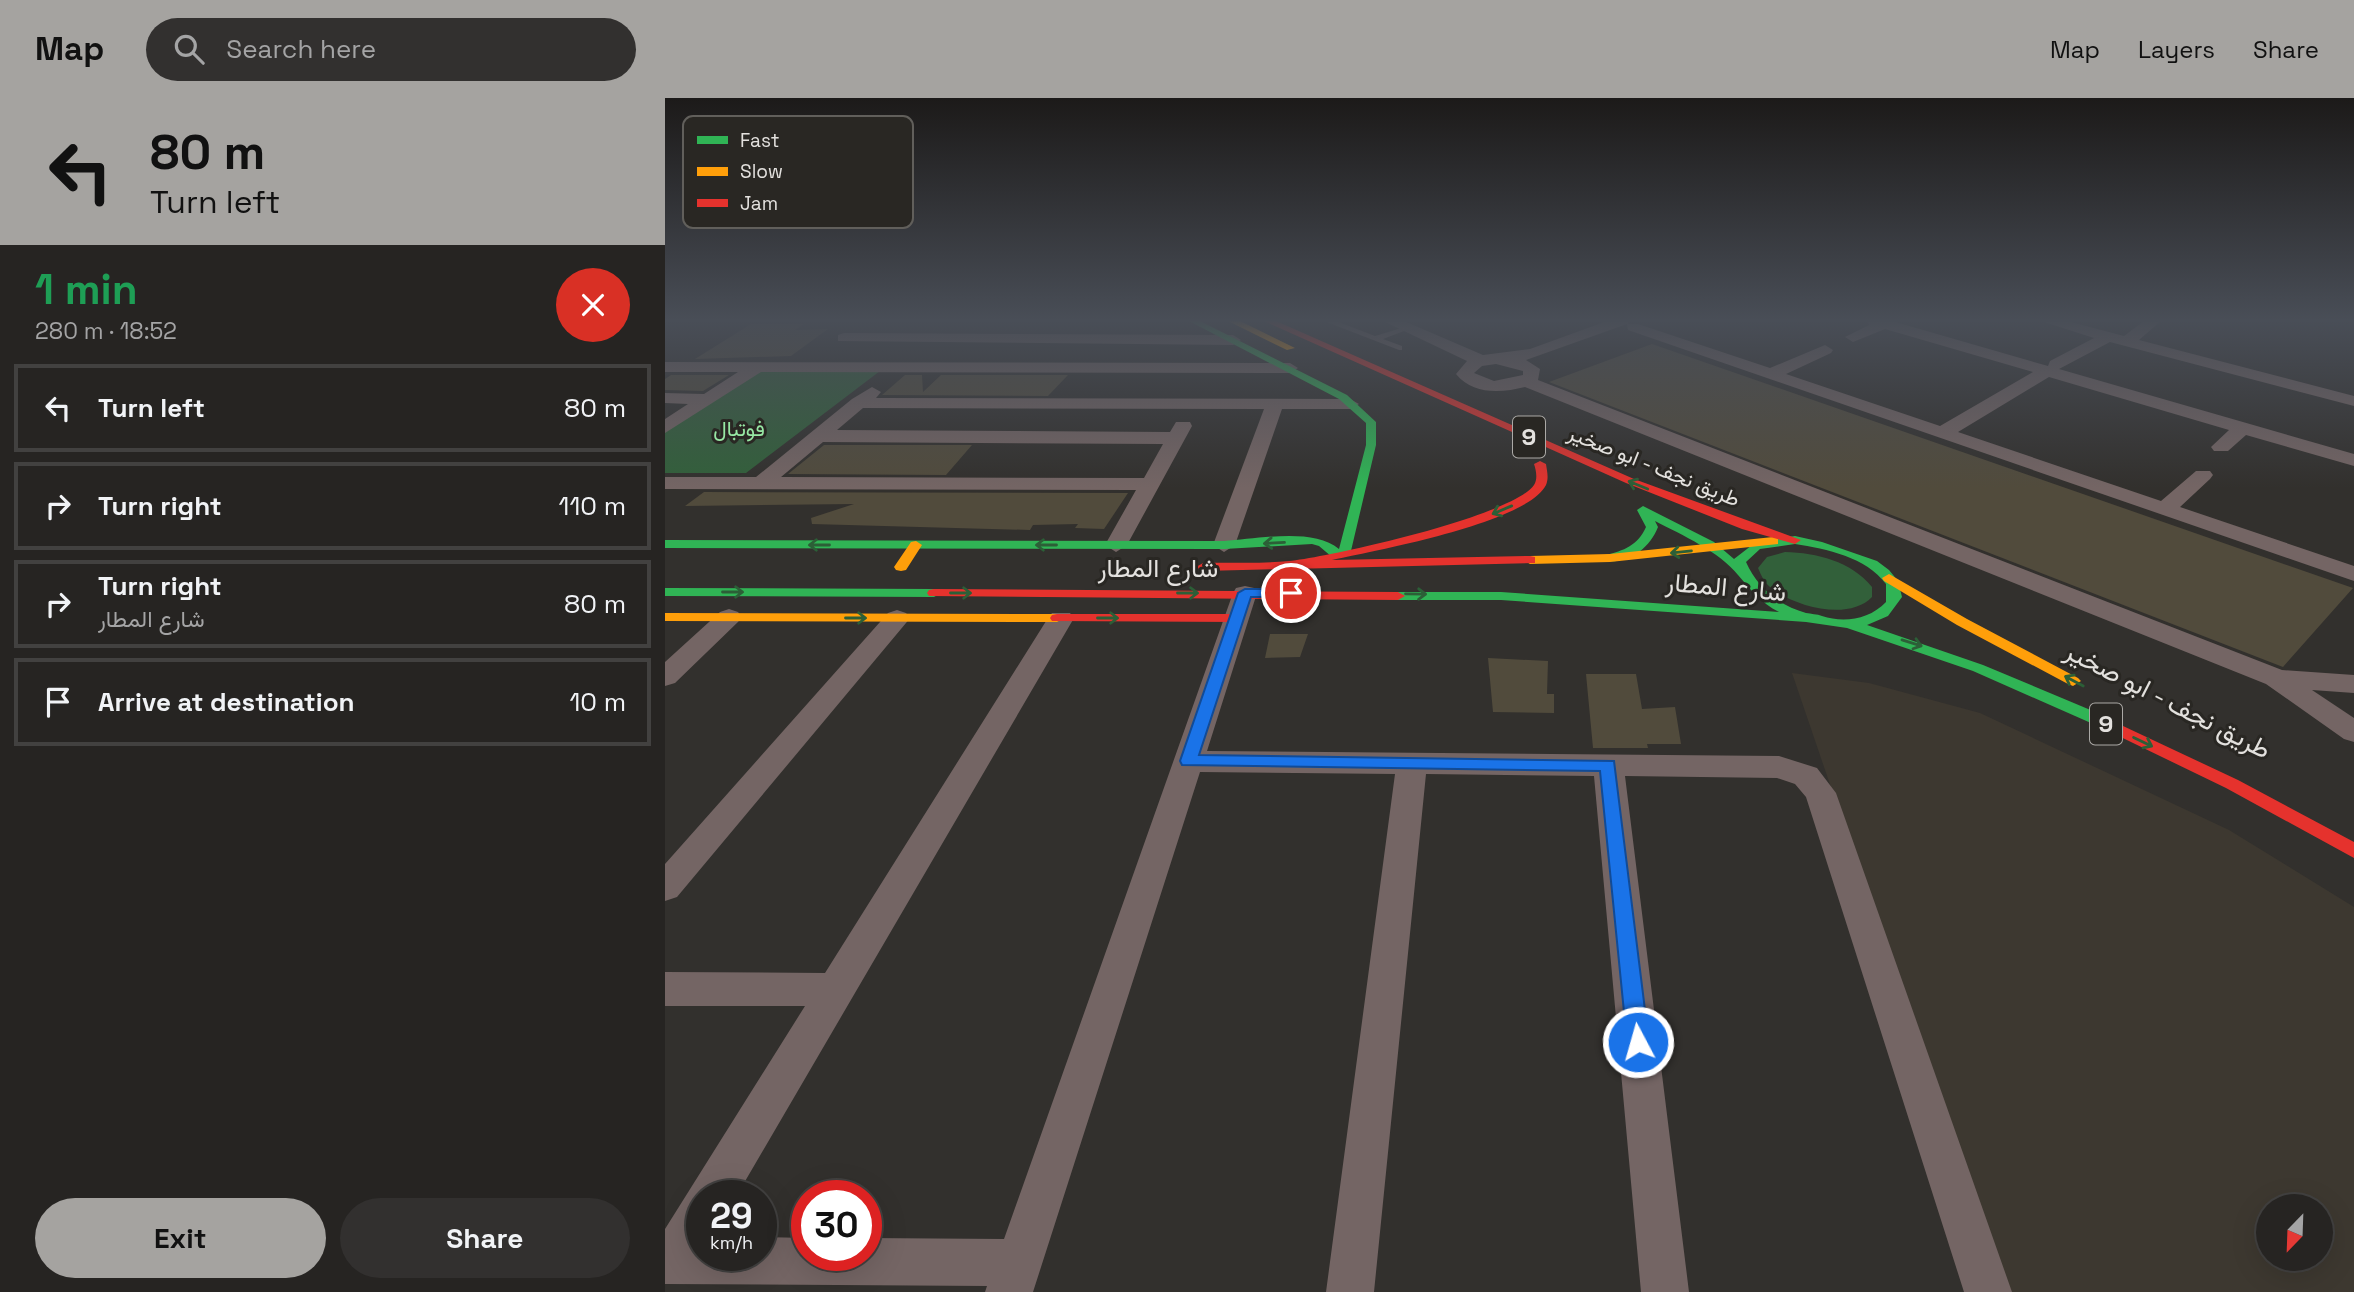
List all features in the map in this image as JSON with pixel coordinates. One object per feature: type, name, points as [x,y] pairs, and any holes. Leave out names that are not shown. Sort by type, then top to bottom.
[{"type":"main road","points":[[1305,377],[1350,404],[1371,422],[1371,445],[1341,553]]},
{"type":"main road","name":"طريق نجف - ابو صخير","points":[[1394,377],[1630,481],[1746,526],[1795,540]]},
{"type":"main road","name":"طريق نجف - ابو صخير","points":[[1341,553],[1457,525],[1500,511],[1525,499],[1539,487],[1543,475],[1534,461],[1563,474]]},
{"type":"main road","name":"طريق نجف - ابو صخير","points":[[1611,558],[1627,555],[1647,541],[1652,527],[1637,508],[1715,549],[1739,569]]},
{"type":"main road","points":[[665,544],[1224,545],[1312,540],[1324,542],[1341,553]]},
{"type":"main road","name":"9","points":[[1795,540],[1843,551],[1872,565],[1889,579],[1895,595],[1891,605],[1875,618],[1847,623],[1818,619],[1788,610],[1762,597],[1751,588],[1739,569],[1744,552],[1773,541],[1795,540]]},
{"type":"main road","name":"شارع المطار","points":[[1186,568],[1611,558],[1773,541]]},
{"type":"main road","points":[[901,567],[916,545]]},
{"type":"main road","points":[[1291,565],[1341,553]]},
{"type":"main road","name":"طريق نجف - ابو صخير","points":[[1889,579],[1962,622],[2086,688]]},
{"type":"main road","name":"شارع المطار","points":[[665,592],[1241,605],[1501,596],[1818,619]]},
{"type":"main road","points":[[665,615],[687,592]]},
{"type":"main road","points":[[665,615],[1061,618],[1241,605]]},
{"type":"main road","name":"طريق نجف - ابو صخير","points":[[1847,623],[1959,659],[2037,691],[2354,851]]},
{"type":"street","points":[[665,427],[743,377]]},
{"type":"street","points":[[761,483],[890,377]]},
{"type":"street","points":[[1116,545],[1210,377]]},
{"type":"street","points":[[1469,377],[1490,386],[1523,377]]},
{"type":"street","points":[[1533,377],[2276,678],[2354,732]]},
{"type":"street","points":[[1778,377],[2354,574]]},
{"type":"street","points":[[1942,433],[2036,377]]},
{"type":"street","points":[[2079,377],[2354,460]]},
{"type":"street","points":[[2083,377],[2354,450]]},
{"type":"street","points":[[2260,377],[2354,401]]},
{"type":"street","points":[[665,398],[709,399]]},
{"type":"street","points":[[858,403],[1350,404]]},
{"type":"street","points":[[1224,545],[1275,404]]},
{"type":"street","points":[[2221,447],[2243,428]]},
{"type":"street","points":[[818,436],[1176,438]]},
{"type":"street","points":[[2165,509],[2203,475]]},
{"type":"street","points":[[665,483],[1150,484]]},
{"type":"street","points":[[669,1260],[1014,1277],[1241,605]]},
{"type":"street","points":[[665,677],[729,617]]},
{"type":"street","points":[[665,887],[897,618]]},
{"type":"street","points":[[721,1180],[1061,618]]},
{"type":"street","points":[[2276,678],[2354,684]]},
{"type":"street","points":[[1188,761],[1779,767],[1794,770],[1815,783],[1988,1292]]},
{"type":"street","points":[[1350,1292],[1412,763]]},
{"type":"street","points":[[1608,765],[1665,1292]]},
{"type":"street","points":[[665,989],[836,990]]},
{"type":"street","points":[[669,1260],[686,1235]]},
{"type":"shaded area","points":[[1792,673],[1869,683],[1980,713],[2229,830],[2354,907],[2354,1292],[2003,1292]]},
{"type":"green space","name":"فوتبال","points":[[745,377],[872,377],[746,473],[665,473],[665,430]]},
{"type":"green space","points":[[1785,552],[1809,554],[1844,565],[1864,578],[1872,587],[1872,597],[1862,605],[1835,610],[1806,605],[1780,594],[1766,583],[1758,568],[1767,557]]},
{"type":"building","points":[[668,377],[726,377],[703,391],[665,390],[665,379]]},
{"type":"building","points":[[903,377],[922,377],[923,392],[939,377],[1066,377],[1048,396],[882,395]]},
{"type":"building","points":[[1563,377],[1746,377],[2353,588],[2283,667],[1549,382]]},
{"type":"building","points":[[824,445],[972,445],[946,475],[788,474]]},
{"type":"building","points":[[704,492],[1128,493],[1104,529],[1075,528],[1078,524],[1033,525],[1030,530],[812,524],[811,518],[854,504],[685,506]]},
{"type":"building","points":[[1270,634],[1308,634],[1300,657],[1265,658]]},
{"type":"building","points":[[1488,658],[1548,661],[1547,694],[1554,694],[1554,713],[1493,712]]},
{"type":"building","points":[[1586,674],[1636,674],[1642,709],[1675,707],[1681,744],[1647,744],[1648,748],[1593,748]]},
{"type":"traffic: fast","points":[[1303,377],[1343,397],[1371,422],[1371,445],[1345,552]]},
{"type":"traffic: fast","points":[[1610,558],[1630,552],[1646,540],[1652,527],[1643,510]]},
{"type":"traffic: fast","points":[[1647,512],[1709,545],[1739,569]]},
{"type":"traffic: fast","points":[[665,544],[1224,545],[1312,540],[1324,543],[1337,554]]},
{"type":"traffic: fast","points":[[1795,540],[1839,550],[1872,564],[1885,573],[1893,584],[1895,597],[1892,604],[1873,619],[1835,624],[1814,621],[1775,604],[1746,578],[1739,561],[1756,546],[1795,540]]},
{"type":"traffic: fast","points":[[665,592],[934,593]]},
{"type":"traffic: fast","points":[[1398,596],[1501,596],[1818,619]]},
{"type":"traffic: fast","points":[[1847,623],[1978,668],[2106,723]]},
{"type":"traffic: slow","points":[[1530,560],[1610,558],[1773,541]]},
{"type":"traffic: slow","points":[[901,567],[916,545]]},
{"type":"traffic: slow","points":[[1889,578],[1962,622],[2073,681]]},
{"type":"traffic: slow","points":[[665,617],[1057,618]]},
{"type":"traffic: jam","points":[[1394,377],[1630,481],[1746,526],[1795,540]]},
{"type":"traffic: jam","points":[[1291,565],[1421,536],[1490,515],[1518,503],[1537,489],[1542,480],[1540,464]]},
{"type":"traffic: jam","points":[[1203,567],[1530,560]]},
{"type":"traffic: jam","points":[[934,593],[1398,596]]},
{"type":"traffic: jam","points":[[1057,618],[1237,618]]},
{"type":"traffic: jam","points":[[2106,723],[2232,784],[2354,851]]},
{"type":"route","points":[[1291,593],[1245,593],[1188,761],[1608,765],[1638,1042]]}]
